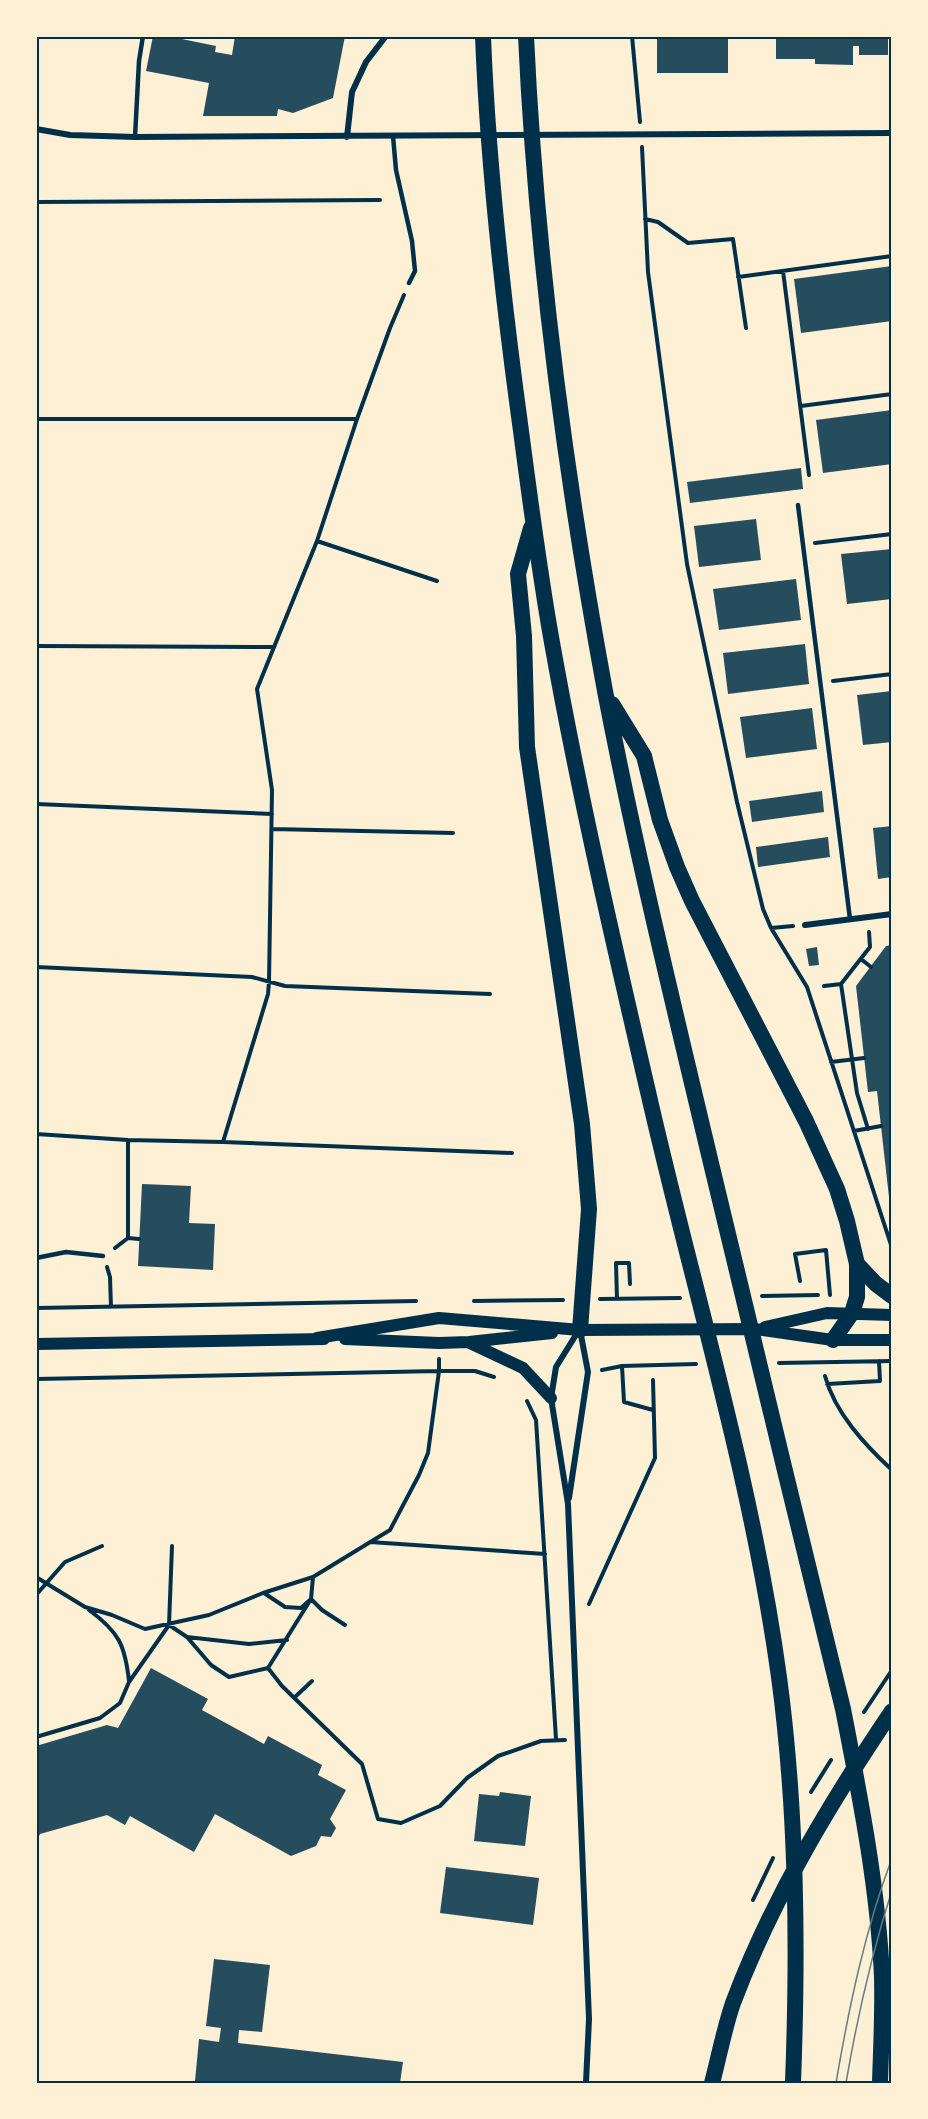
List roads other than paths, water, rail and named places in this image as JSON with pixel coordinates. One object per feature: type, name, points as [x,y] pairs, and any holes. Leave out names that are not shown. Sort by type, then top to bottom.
[{"type":"highway","points":[[483,36],[486,114],[507,327],[551,638],[632,1022],[745,1490],[779,1679],[790,1794],[795,1936],[793,2083]]},
{"type":"highway","points":[[526,36],[538,214],[548,316],[566,457],[606,693],[683,1046],[843,1709],[874,1887],[882,1976],[880,2083]]},
{"type":"highway","points":[[533,521],[519,574],[524,636],[527,747],[582,1124],[589,1209],[580,1330]]},
{"type":"highway","points":[[606,693],[644,756],[660,820],[692,901],[806,1122],[837,1189],[856,1264],[857,1297],[852,1313],[833,1340]]},
{"type":"highway","points":[[856,1264],[892,1296]]},
{"type":"highway","points":[[712,2083],[732,2005],[774,1912],[844,1781],[892,1711]]},
{"type":"main road","points":[[755,1329],[827,1313],[892,1315]]},
{"type":"main road","points":[[317,1338],[439,1318],[580,1330],[755,1329],[833,1340],[892,1340]]},
{"type":"main road","points":[[36,1344],[317,1338],[439,1343],[580,1330]]},
{"type":"main road","points":[[469,1342],[523,1368],[551,1398]]},
{"type":"street","points":[[346,137],[352,92],[366,62],[386,36]]},
{"type":"street","points":[[36,129],[70,135],[135,137],[892,133]]},
{"type":"street","points":[[806,925],[892,914]]},
{"type":"street","points":[[580,1330],[556,1366],[551,1398],[568,1504],[589,2019],[586,2083]]},
{"type":"street","points":[[568,1504],[588,1372],[580,1330]]},
{"type":"lane","points":[[135,137],[142,36]]},
{"type":"lane","points":[[393,136],[396,170],[413,251],[415,271],[409,283]]},
{"type":"lane","points":[[798,505],[850,919]]},
{"type":"lane","points":[[36,1258],[66,1252],[103,1256]]},
{"type":"tram line","points":[[836,2083],[859,1969],[882,1885],[892,1858]]},
{"type":"tram line","points":[[846,2083],[866,1986],[892,1890]]}]
